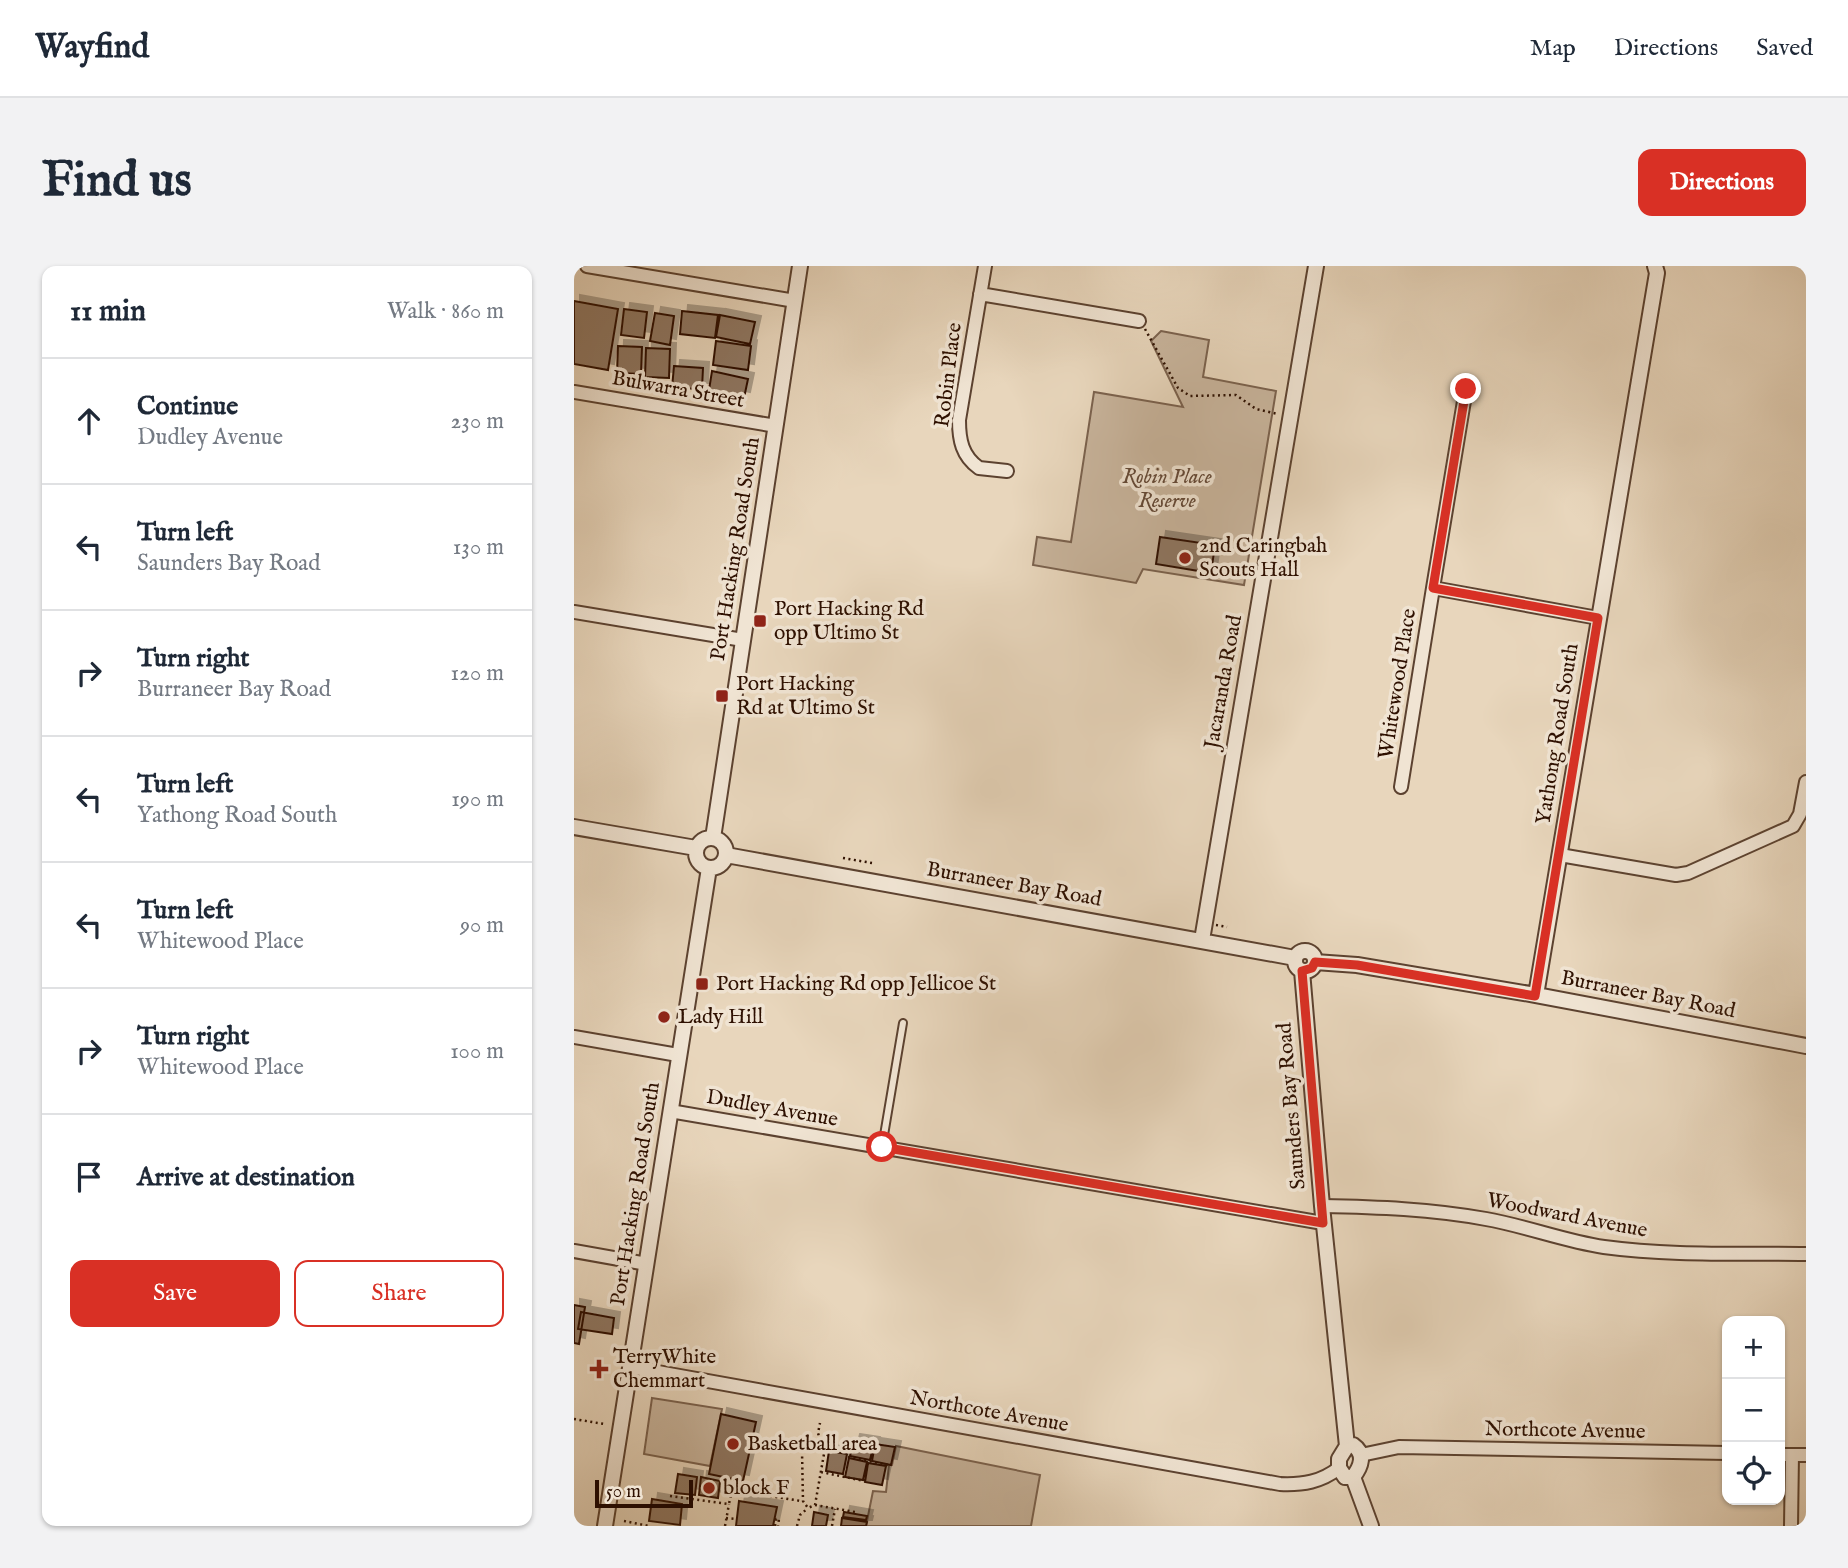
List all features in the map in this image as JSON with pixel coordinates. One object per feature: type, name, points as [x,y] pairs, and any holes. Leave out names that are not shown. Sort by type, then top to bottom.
[{"type":"street","points":[[587,266],[795,301]]},
{"type":"street","name":"Port Hacking Road South","points":[[713,838],[800,266]]},
{"type":"street","name":"Robin Place","points":[[985,266],[958,420],[959,438],[966,455],[979,468],[1007,471]]},
{"type":"street","name":"Jacaranda Road","points":[[1202,940],[1316,266]]},
{"type":"street","name":"Yathong Road South","points":[[1535,996],[1658,268]]},
{"type":"street","points":[[980,295],[1139,321]]},
{"type":"street","name":"Whitewood Place","points":[[1401,787],[1466,389]]},
{"type":"street","name":"Bulwarra Street","points":[[574,392],[776,426]]},
{"type":"street","name":"Whitewood Place","points":[[1433,588],[1598,618]]},
{"type":"street","points":[[574,612],[743,640]]},
{"type":"street","points":[[1560,855],[1676,875],[1688,873],[1793,826],[1800,814],[1806,782]]},
{"type":"street","points":[[574,827],[696,848]]},
{"type":"street","points":[[713,838],[724,846],[726,855],[722,864],[709,868],[698,861],[696,848],[702,840],[713,838]]},
{"type":"street","name":"Burraneer Bay Road","points":[[726,855],[1202,940],[1298,965],[1298,953],[1305,950],[1314,955],[1315,962],[1357,965],[1806,1046]]},
{"type":"street","name":"Port Hacking Road South","points":[[605,1526],[709,868]]},
{"type":"street","name":"Saunders Bay Road","points":[[1298,965],[1347,1446]]},
{"type":"street","points":[[574,1037],[678,1055]]},
{"type":"street","name":"Dudley Avenue","points":[[670,1111],[1323,1223]]},
{"type":"street","name":"Woodward Avenue","points":[[1322,1206],[1401,1208],[1486,1219],[1602,1247],[1646,1252],[1806,1254]]},
{"type":"street","points":[[574,1251],[647,1264]]},
{"type":"street","name":"Northcote Avenue","points":[[630,1367],[1280,1484],[1295,1485],[1318,1480],[1339,1468]]},
{"type":"street","points":[[1347,1446],[1357,1448],[1361,1455],[1361,1465],[1353,1477],[1346,1476],[1339,1468],[1339,1459],[1347,1446]]},
{"type":"street","name":"Northcote Avenue","points":[[1361,1455],[1399,1447],[1722,1454]]},
{"type":"street","points":[[1791,1526],[1786,1455],[1806,1455]]},
{"type":"street","points":[[1353,1477],[1371,1526]]},
{"type":"lane","points":[[882,1147],[902,1023]]},
{"type":"path","points":[[1139,321],[1178,388],[1189,396],[1236,395],[1256,409],[1290,416]]},
{"type":"path","points":[[843,858],[872,863]]},
{"type":"path","points":[[574,1419],[604,1424]]},
{"type":"path","points":[[815,1506],[824,1454],[818,1433],[820,1423]]},
{"type":"path","points":[[802,1451],[803,1501],[808,1508]]},
{"type":"path","points":[[848,1457],[888,1465]]},
{"type":"path","points":[[821,1472],[864,1481],[868,1461]]},
{"type":"path","points":[[725,1526],[734,1479]]},
{"type":"path","points":[[732,1490],[803,1501]]},
{"type":"path","points":[[670,1496],[712,1499],[729,1504]]},
{"type":"path","points":[[797,1526],[800,1515],[815,1506],[855,1512]]},
{"type":"path","points":[[832,1526],[835,1509]]},
{"type":"path","points":[[726,1518],[737,1519]]},
{"type":"path","points":[[624,1521],[649,1526]]},
{"type":"green space","name":"Robin Place Reserve","points":[[1161,331],[1209,340],[1203,377],[1276,391],[1244,585],[1143,569],[1136,583],[1033,565],[1037,537],[1071,542],[1094,392],[1183,407],[1151,341]]},
{"type":"green space","points":[[652,1398],[722,1409],[710,1466],[644,1454]]},
{"type":"green space","points":[[896,1446],[1040,1475],[1031,1526],[866,1526],[873,1491],[886,1492],[889,1465],[892,1465]]},
{"type":"building","points":[[574,301],[618,309],[608,370],[574,364]]},
{"type":"building","points":[[624,309],[647,312],[644,338],[621,335]]},
{"type":"building","points":[[682,311],[718,315],[715,338],[680,334]]},
{"type":"building","points":[[655,313],[674,316],[670,345],[650,341]]},
{"type":"building","points":[[720,315],[755,322],[750,344],[716,337]]},
{"type":"building","points":[[716,341],[751,346],[748,370],[713,365]]},
{"type":"building","points":[[618,346],[642,347],[641,374],[617,373]]},
{"type":"building","points":[[646,348],[670,349],[669,378],[645,377]]},
{"type":"building","points":[[674,366],[703,368],[702,389],[672,388]]},
{"type":"building","points":[[712,371],[748,379],[744,398],[709,390]]},
{"type":"building","name":"2nd Caringbah Scouts Hall","points":[[1160,537],[1215,545],[1211,573],[1156,564]]},
{"type":"building","points":[[574,1305],[585,1307],[579,1344],[574,1343]]},
{"type":"building","points":[[581,1312],[614,1318],[612,1334],[578,1329]]},
{"type":"building","name":"Basketball area","points":[[721,1414],[756,1422],[743,1481],[709,1474]]},
{"type":"building","points":[[854,1440],[874,1443],[870,1460],[850,1456]]},
{"type":"building","points":[[875,1444],[895,1447],[891,1465],[872,1461]]},
{"type":"building","points":[[829,1451],[847,1454],[843,1474],[826,1471]]},
{"type":"building","points":[[849,1458],[867,1462],[863,1480],[845,1477]]},
{"type":"building","points":[[868,1463],[886,1466],[882,1485],[865,1482]]},
{"type":"building","points":[[678,1474],[697,1477],[695,1495],[675,1493]]},
{"type":"building","name":"block F","points":[[701,1477],[720,1481],[718,1498],[699,1495]]},
{"type":"building","points":[[652,1499],[682,1504],[680,1525],[649,1521]]},
{"type":"building","points":[[739,1501],[777,1507],[773,1526],[736,1526]]},
{"type":"building","points":[[814,1512],[828,1515],[826,1526],[812,1526]]},
{"type":"building","points":[[844,1512],[867,1516],[866,1520],[843,1517]]},
{"type":"building","points":[[842,1518],[867,1522],[866,1526],[841,1526]]},
{"type":"place","name":"2nd Caringbah Scouts Hall","points":[[1185,558]]},
{"type":"place","name":"Port Hacking Rd opp Ultimo St","points":[[760,621]]},
{"type":"place","name":"Port Hacking Rd at Ultimo St","points":[[722,696]]},
{"type":"place","name":"Port Hacking Rd opp Jellicoe St","points":[[702,984]]},
{"type":"place","name":"Lady Hill","points":[[664,1017]]},
{"type":"place","name":"TerryWhite Chemmart","points":[[599,1369]]},
{"type":"place","name":"Basketball area","points":[[733,1444]]},
{"type":"place","name":"block F","points":[[709,1488]]},
{"type":"route","points":[[882,1147],[1323,1223],[1302,971],[1312,968],[1315,962],[1357,965],[1535,996],[1598,618],[1433,588],[1466,389]]}]
